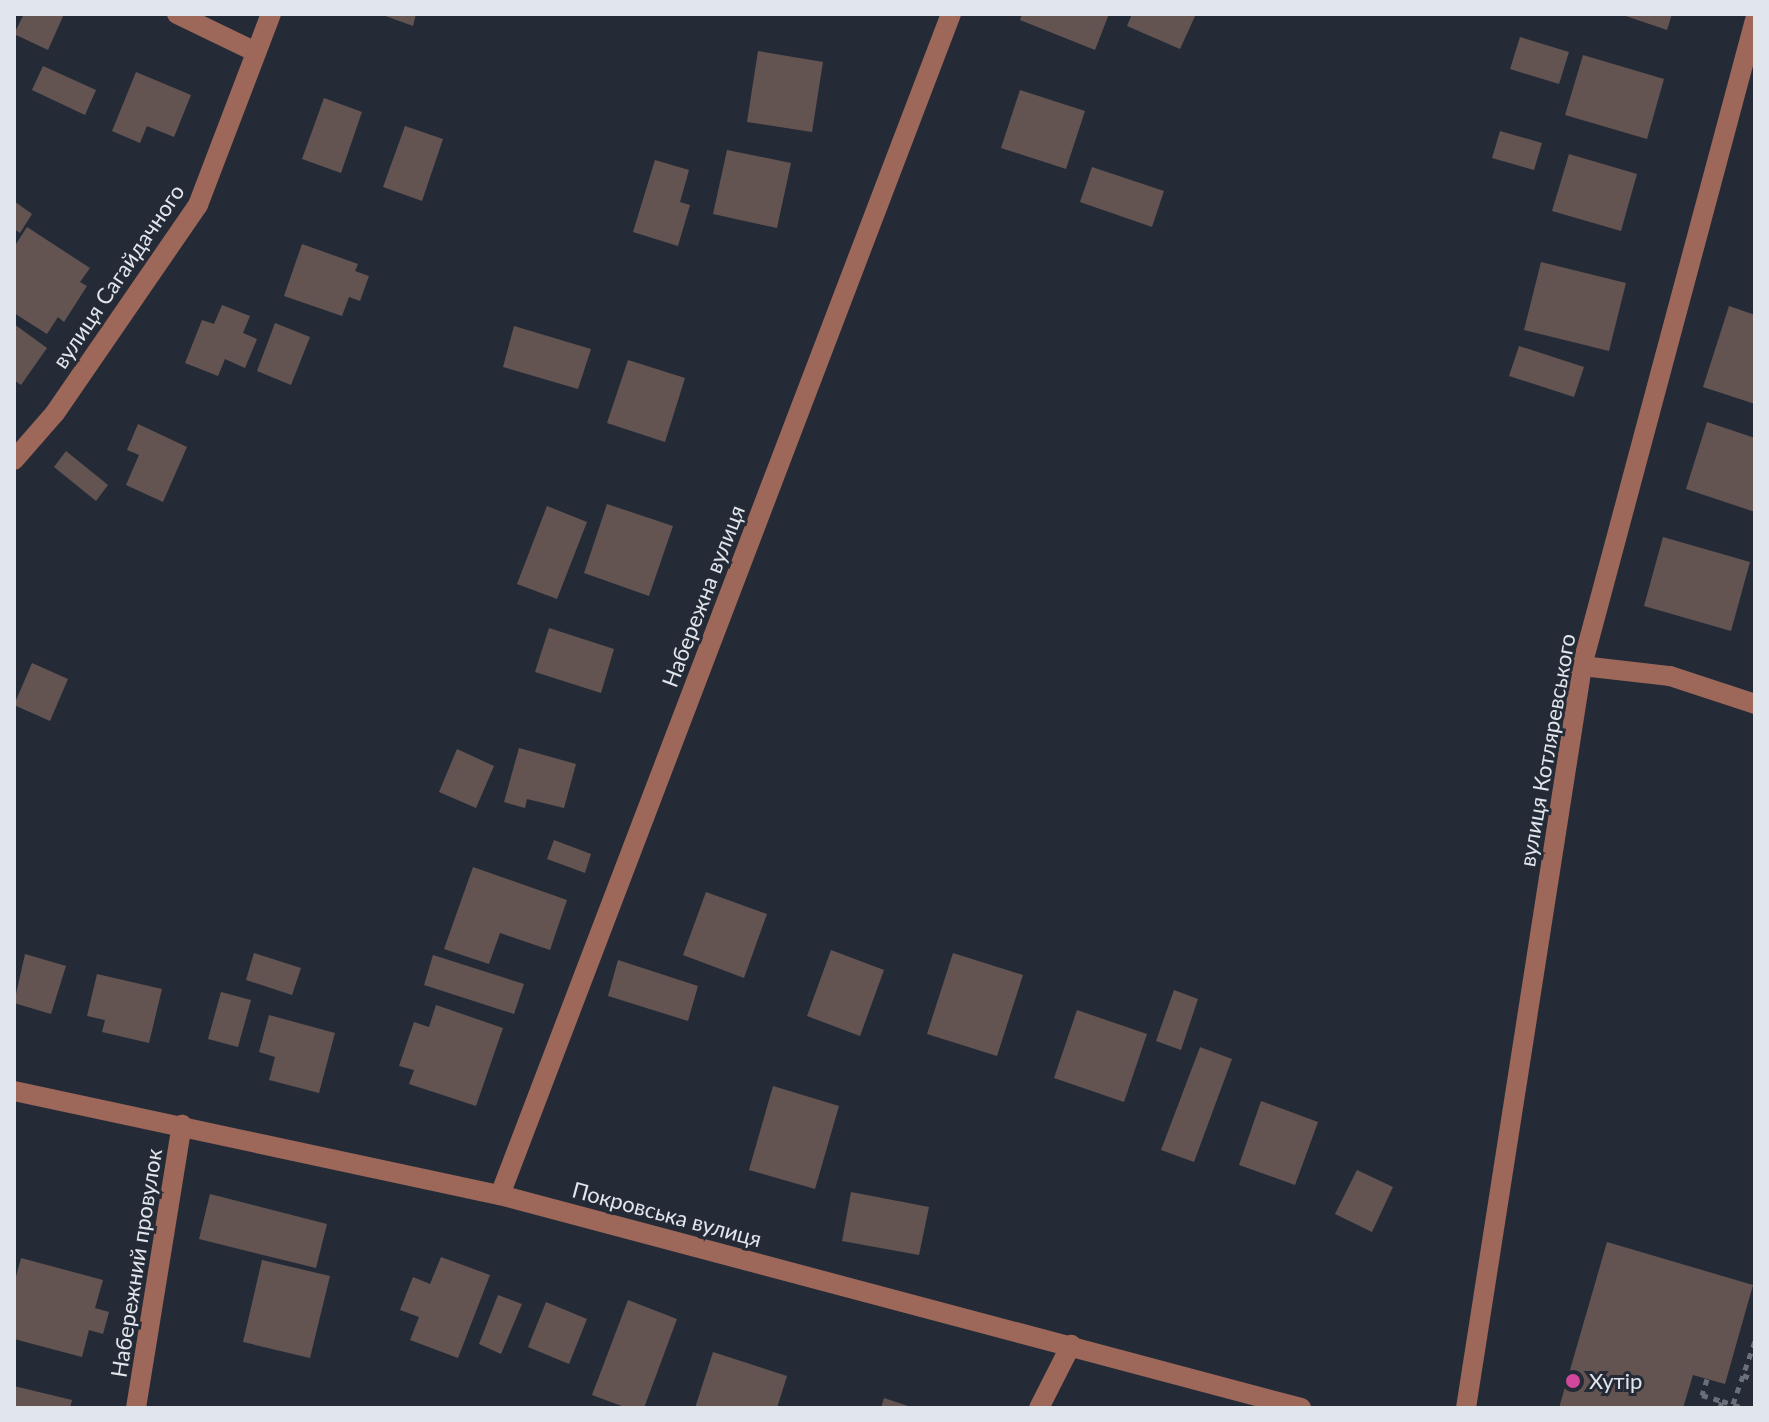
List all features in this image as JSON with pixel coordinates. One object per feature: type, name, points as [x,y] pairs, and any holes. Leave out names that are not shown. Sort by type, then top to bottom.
[{"type":"street","points":[[177,14],[256,52]]},
{"type":"street","name":"вулиця Сагайдачного","points":[[14,460],[55,413],[198,205],[271,14]]},
{"type":"street","name":"Набережна вулиця","points":[[500,1195],[951,14]]},
{"type":"street","name":"вулиця Котляревського","points":[[1466,1408],[1582,666],[1755,20]]},
{"type":"street","points":[[1582,666],[1670,676],[1755,704]]},
{"type":"street","name":"Покровська вулиця","points":[[14,1091],[500,1195],[1301,1408]]},
{"type":"street","name":"Набережний провулок","points":[[136,1408],[182,1125]]},
{"type":"street","points":[[1039,1408],[1071,1345]]},
{"type":"path","points":[[1733,1404],[1755,1341]]},
{"type":"path","points":[[1743,1375],[1755,1380]]},
{"type":"path","points":[[1707,1379],[1702,1395],[1744,1408]]},
{"type":"path","points":[[1720,1408],[1722,1401]]},
{"type":"building","points":[[24,14],[64,14],[48,50],[14,34]]},
{"type":"building","points":[[380,14],[416,14],[413,26]]},
{"type":"building","points":[[1022,14],[1109,14],[1095,50],[1020,20]]},
{"type":"building","points":[[1132,14],[1196,14],[1180,49],[1127,26]]},
{"type":"building","points":[[1620,14],[1672,14],[1667,30]]},
{"type":"building","points":[[1520,37],[1569,52],[1559,84],[1510,69]]},
{"type":"building","points":[[758,51],[823,62],[812,132],[747,122]]},
{"type":"building","points":[[1583,55],[1664,79],[1647,139],[1565,115]]},
{"type":"building","points":[[43,66],[96,90],[85,115],[32,90]]},
{"type":"building","points":[[136,72],[191,95],[174,137],[147,126],[140,143],[112,131]]},
{"type":"building","points":[[1020,90],[1085,111],[1066,169],[1001,148]]},
{"type":"building","points":[[324,98],[362,112],[341,173],[302,159]]},
{"type":"building","points":[[405,126],[443,139],[422,201],[383,187]]},
{"type":"building","points":[[1500,131],[1542,143],[1534,170],[1492,158]]},
{"type":"building","points":[[727,150],[791,163],[777,228],[713,214]]},
{"type":"building","points":[[1569,154],[1637,174],[1621,231],[1552,211]]},
{"type":"building","points":[[655,160],[689,170],[680,202],[690,205],[678,246],[633,232]]},
{"type":"building","points":[[1092,167],[1164,191],[1152,227],[1080,202]]},
{"type":"building","points":[[14,201],[32,214],[20,233],[14,229]]},
{"type":"building","points":[[27,227],[90,268],[80,282],[87,286],[64,322],[58,317],[47,334],[14,313],[14,247]]},
{"type":"building","points":[[302,244],[358,264],[355,271],[369,276],[360,301],[349,297],[342,316],[284,296]]},
{"type":"building","points":[[1541,262],[1626,283],[1609,351],[1524,330]]},
{"type":"building","points":[[222,305],[250,316],[243,333],[257,339],[245,368],[225,359],[218,376],[185,363],[202,320],[214,324]]},
{"type":"building","points":[[1729,306],[1755,315],[1755,404],[1703,387]]},
{"type":"building","points":[[275,323],[310,337],[291,385],[257,371]]},
{"type":"building","points":[[14,324],[47,348],[21,385],[14,380]]},
{"type":"building","points":[[514,326],[591,349],[578,389],[503,367]]},
{"type":"building","points":[[1519,346],[1584,367],[1574,397],[1509,376]]},
{"type":"building","points":[[628,360],[685,378],[665,442],[607,423]]},
{"type":"building","points":[[1707,422],[1755,438],[1755,512],[1686,489]]},
{"type":"building","points":[[138,424],[187,447],[163,502],[126,485],[139,455],[127,450]]},
{"type":"building","points":[[66,451],[108,485],[96,501],[54,467]]},
{"type":"building","points":[[607,504],[673,526],[649,596],[584,573]]},
{"type":"building","points":[[547,506],[587,522],[557,599],[517,584]]},
{"type":"building","points":[[1663,537],[1750,562],[1731,631],[1644,606]]},
{"type":"building","points":[[549,628],[614,649],[601,693],[535,672]]},
{"type":"building","points":[[32,663],[68,679],[50,721],[14,705]]},
{"type":"building","points":[[519,748],[576,764],[564,808],[527,799],[525,808],[504,802]]},
{"type":"building","points":[[457,749],[494,766],[476,808],[439,792]]},
{"type":"building","points":[[554,840],[591,854],[585,873],[547,859]]},
{"type":"building","points":[[473,867],[567,900],[550,950],[500,933],[489,964],[444,949]]},
{"type":"building","points":[[706,892],[767,914],[744,978],[683,955]]},
{"type":"building","points":[[831,950],[884,970],[860,1036],[807,1016]]},
{"type":"building","points":[[254,953],[301,968],[292,995],[246,980]]},
{"type":"building","points":[[953,953],[1023,975],[997,1056],[927,1034]]},
{"type":"building","points":[[25,954],[66,966],[51,1014],[14,1003]]},
{"type":"building","points":[[433,955],[524,984],[514,1014],[424,985]]},
{"type":"building","points":[[618,960],[698,986],[688,1021],[608,996]]},
{"type":"building","points":[[97,974],[162,989],[149,1043],[102,1032],[105,1020],[87,1016]]},
{"type":"building","points":[[1174,990],[1198,999],[1181,1050],[1156,1041]]},
{"type":"building","points":[[221,992],[251,1000],[238,1047],[208,1039]]},
{"type":"building","points":[[436,1005],[503,1028],[476,1106],[409,1084],[414,1070],[399,1066],[414,1022],[429,1027]]},
{"type":"building","points":[[1077,1010],[1147,1034],[1124,1102],[1054,1078]]},
{"type":"building","points":[[269,1015],[335,1033],[319,1093],[269,1080],[275,1057],[259,1052]]},
{"type":"building","points":[[1200,1047],[1232,1059],[1194,1162],[1161,1150]]},
{"type":"building","points":[[773,1086],[839,1106],[815,1189],[749,1170]]},
{"type":"building","points":[[1261,1101],[1318,1122],[1295,1185],[1239,1165]]},
{"type":"building","points":[[1357,1170],[1393,1187],[1372,1232],[1335,1214]]},
{"type":"building","points":[[851,1192],[929,1207],[919,1255],[842,1241]]},
{"type":"building","points":[[210,1194],[327,1224],[316,1268],[199,1239]]},
{"type":"building","points":[[1607,1242],[1753,1285],[1725,1384],[1693,1375],[1683,1408],[1559,1408]]},
{"type":"building","points":[[441,1257],[490,1275],[458,1358],[410,1340],[419,1317],[400,1310],[413,1277],[430,1284]]},
{"type":"building","points":[[21,1258],[103,1280],[95,1308],[109,1312],[103,1334],[89,1330],[82,1357],[14,1339],[14,1284]]},
{"type":"building","points":[[262,1260],[330,1276],[310,1358],[243,1342]]},
{"type":"building","points":[[498,1295],[522,1304],[501,1354],[479,1344]]},
{"type":"building","points":[[628,1300],[677,1319],[644,1408],[627,1408],[592,1395]]},
{"type":"building","points":[[546,1302],[587,1319],[569,1364],[528,1347]]},
{"type":"building","points":[[713,1352],[787,1376],[777,1408],[695,1408]]},
{"type":"building","points":[[14,1386],[72,1400],[70,1408],[14,1408]]},
{"type":"building","points":[[884,1398],[911,1407],[911,1408],[881,1408]]},
{"type":"place","name":"Хутір","points":[[1573,1381]]}]
